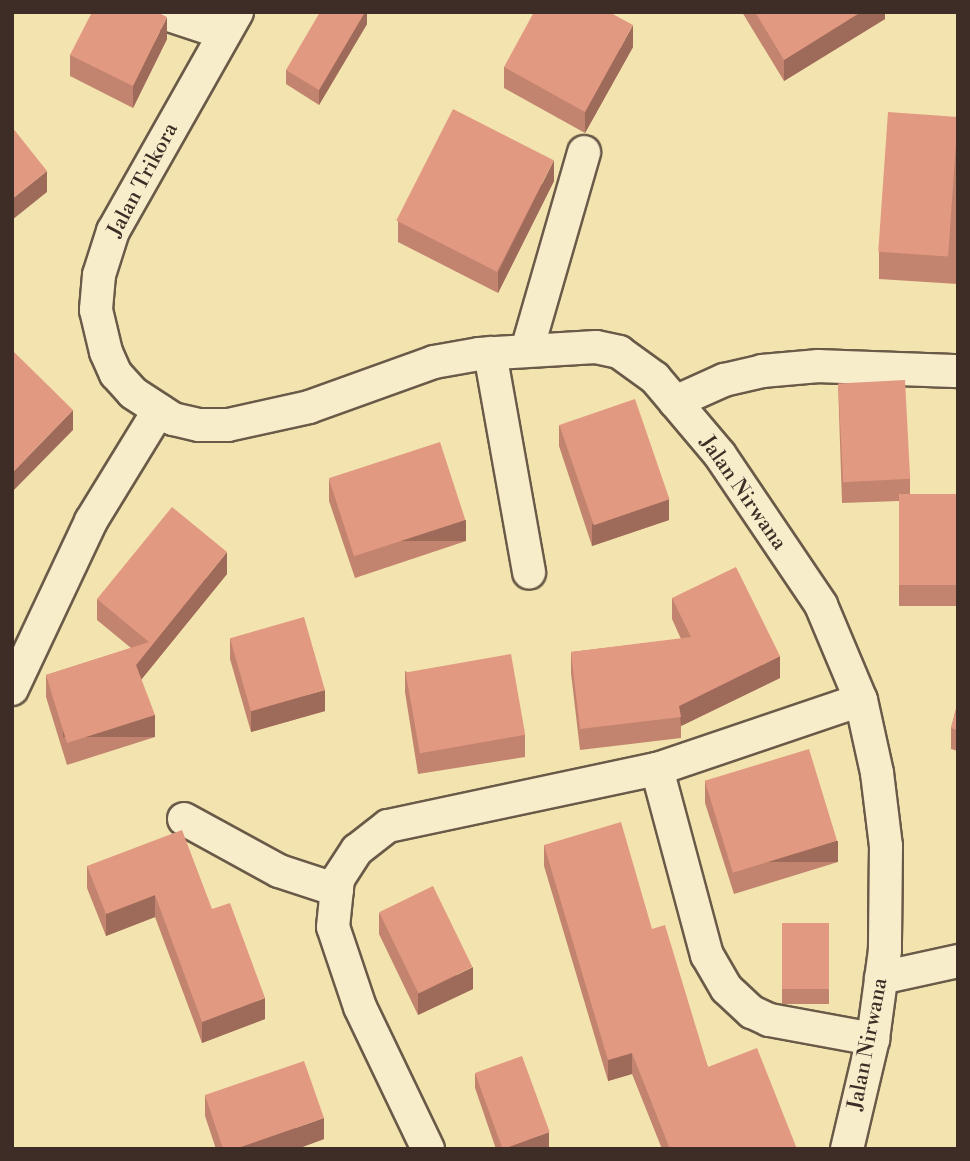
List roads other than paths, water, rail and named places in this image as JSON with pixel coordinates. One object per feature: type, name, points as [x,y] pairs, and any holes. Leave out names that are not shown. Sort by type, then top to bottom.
[{"type":"street","points":[[160,12],[230,23]]},
{"type":"street","name":"Jalan Trikora","points":[[133,393],[116,374],[106,352],[96,310],[99,275],[113,231],[230,23]]},
{"type":"street","points":[[527,350],[584,152]]},
{"type":"street","name":"Jalan Nirwana","points":[[133,393],[173,419],[199,425],[228,425],[309,407],[434,362],[489,353],[596,347],[619,352],[655,378],[720,455],[821,605],[861,701],[877,773],[886,846],[881,978],[873,1039],[847,1149]]},
{"type":"street","points":[[489,353],[529,573]]},
{"type":"street","points":[[675,402],[724,380],[762,371],[819,366],[958,371]]},
{"type":"street","points":[[12,690],[91,521],[159,410]]},
{"type":"street","points":[[428,1149],[360,1007],[333,927],[338,879],[357,850],[388,826],[657,769],[861,701]]},
{"type":"street","points":[[657,769],[707,955],[727,989],[752,1012],[769,1020],[873,1039]]},
{"type":"street","points":[[184,819],[279,871],[337,890]]},
{"type":"street","points":[[881,978],[958,961]]}]
